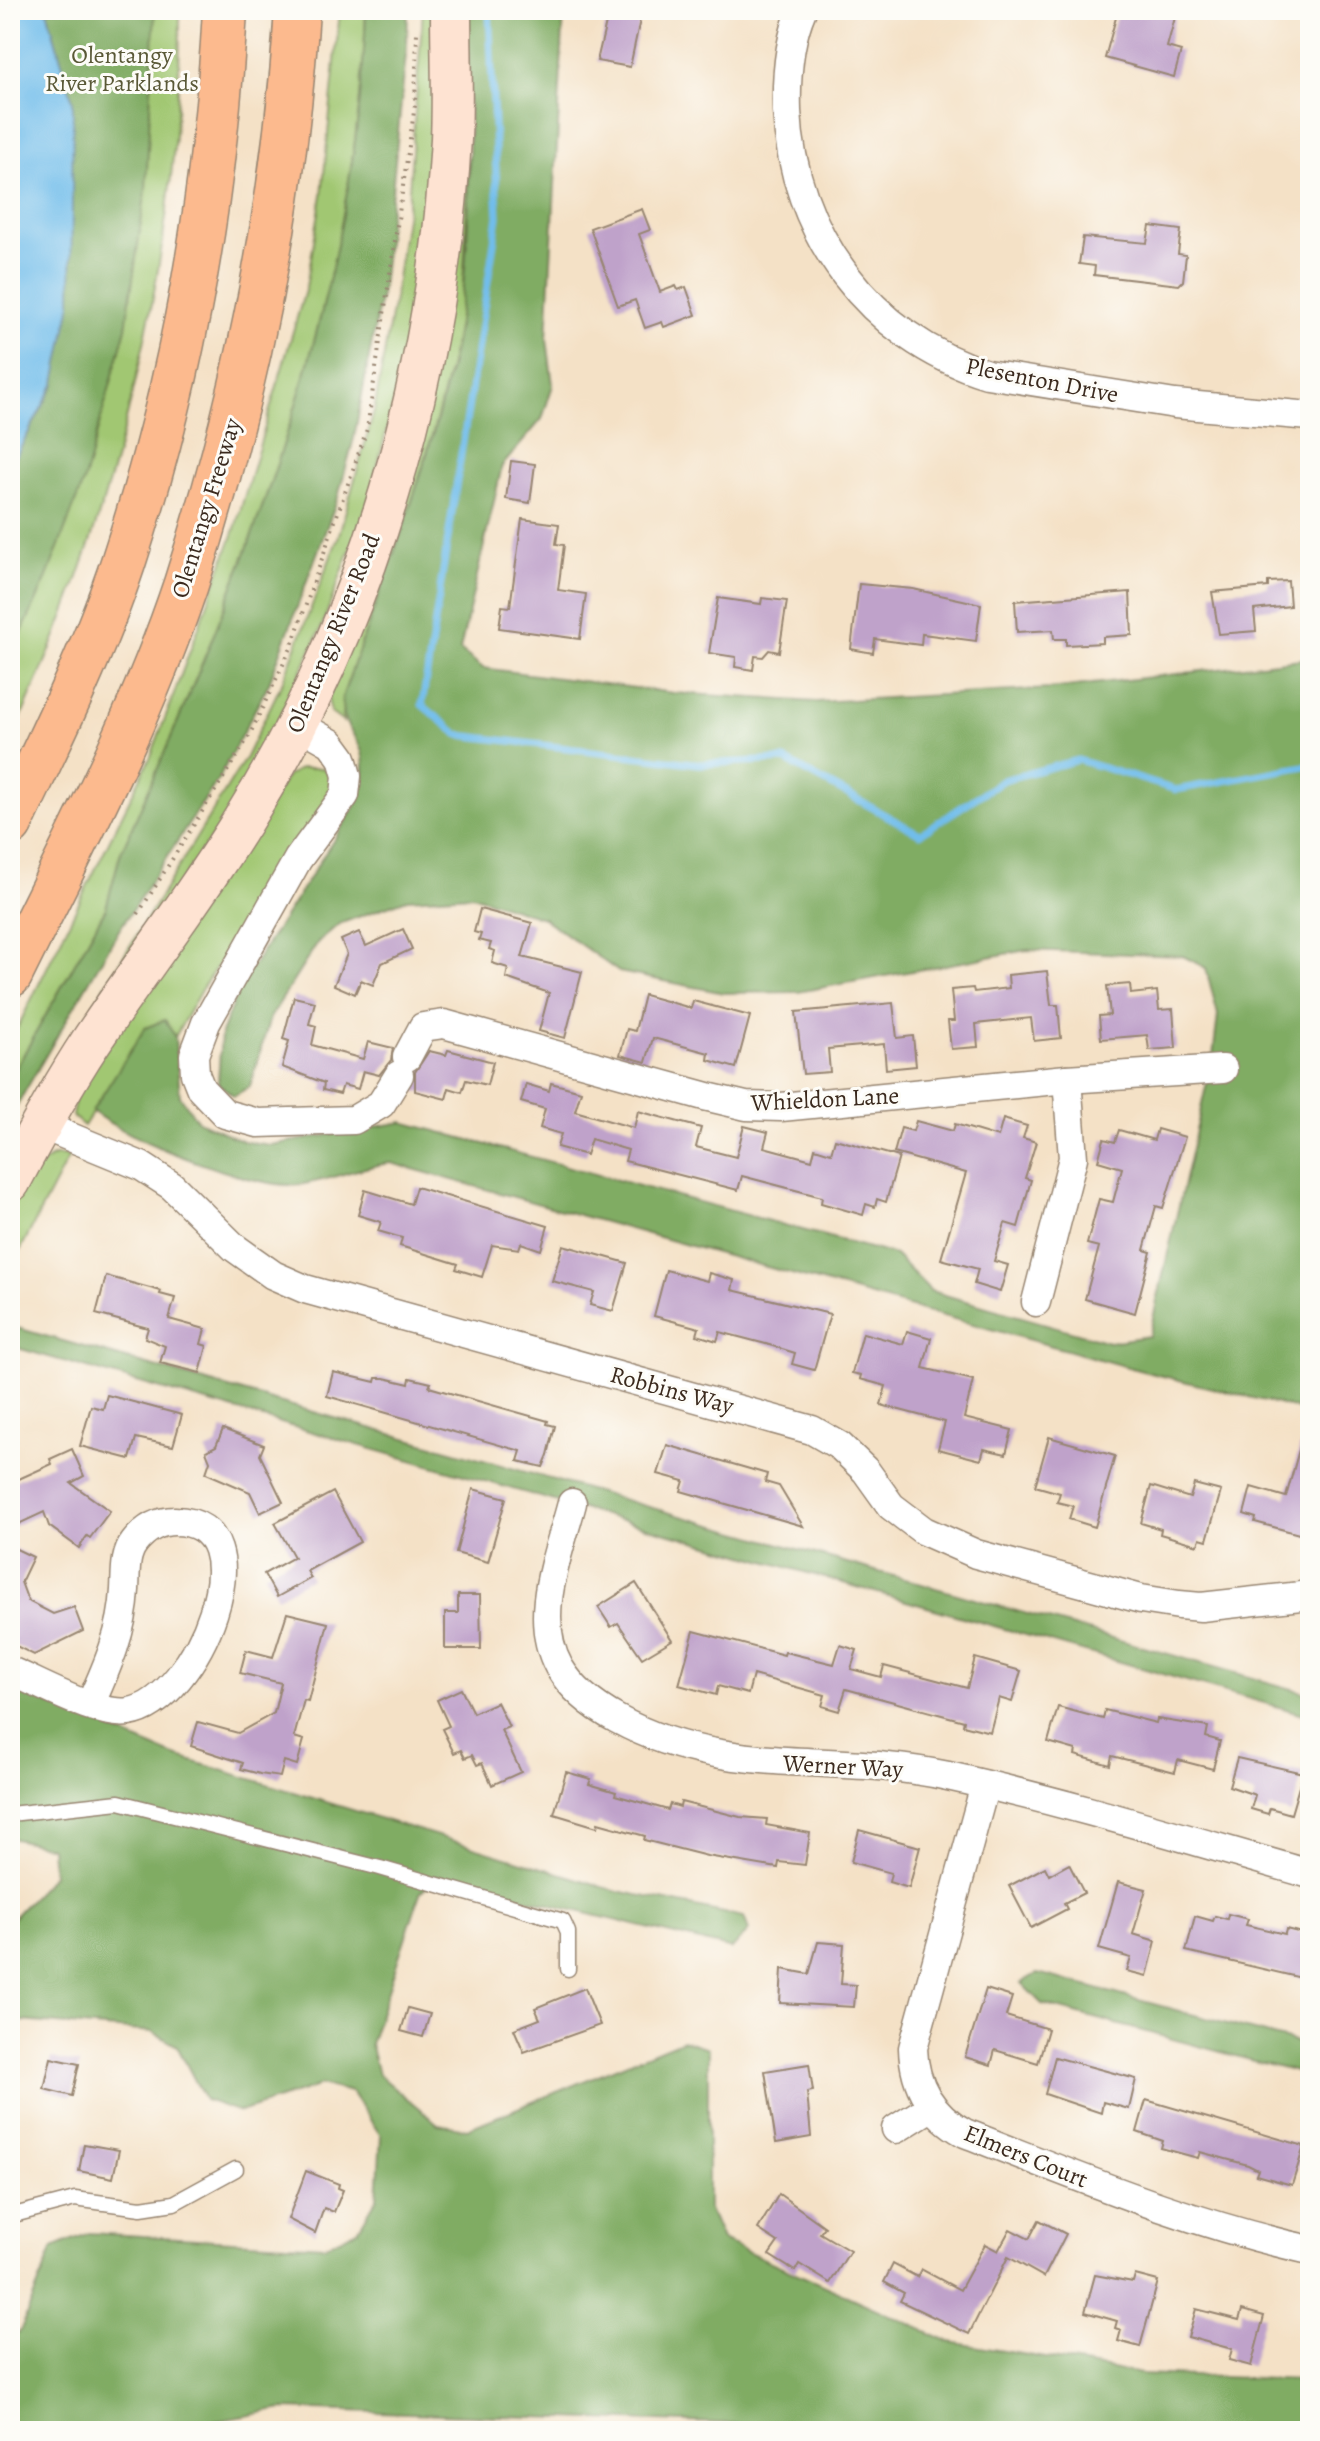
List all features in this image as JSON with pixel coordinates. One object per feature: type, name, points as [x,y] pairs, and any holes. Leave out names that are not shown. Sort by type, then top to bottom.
[{"type":"highway","points":[[10,824],[72,693],[122,564],[167,410],[199,264],[225,10]]},
{"type":"highway","name":"Olentangy Freeway","points":[[10,975],[133,719],[185,586],[232,427],[265,277],[288,122],[297,10]]},
{"type":"main road","name":"Olentangy River Road","points":[[10,1182],[88,1046],[243,821],[299,725],[366,561],[414,407],[438,269],[451,138],[434,18]]},
{"type":"street","name":"Plesenton Drive","points":[[802,10],[786,79],[789,150],[803,202],[832,260],[871,306],[913,340],[960,365],[987,374],[1175,404],[1310,416]]},
{"type":"street","name":"Whieldon Lane","points":[[299,725],[331,743],[342,758],[347,776],[345,795],[298,859],[206,1023],[194,1055],[195,1074],[206,1096],[225,1114],[258,1123],[354,1120],[381,1104],[423,1027],[444,1024],[746,1106],[781,1107],[1067,1079],[1223,1069]]},
{"type":"street","points":[[1036,1302],[1073,1158],[1067,1079]]},
{"type":"street","name":"Robbins Way","points":[[41,1125],[141,1166],[172,1186],[235,1248],[273,1275],[305,1289],[812,1430],[840,1446],[902,1514],[924,1531],[976,1554],[1141,1599],[1179,1605],[1201,1607],[1310,1595]]},
{"type":"street","name":"Werner Way","points":[[572,1503],[545,1616],[550,1646],[560,1668],[578,1691],[605,1712],[674,1744],[721,1755],[766,1762],[917,1769],[1310,1874]]},
{"type":"street","points":[[10,1671],[90,1705],[112,1713],[143,1708],[156,1700],[194,1658],[207,1637],[219,1596],[221,1572],[215,1543],[201,1529],[182,1521],[161,1522],[143,1533],[130,1548],[123,1619],[90,1705]]},
{"type":"street","name":"Elmers Court","points":[[985,1785],[913,2048],[913,2068],[931,2107],[947,2123],[965,2133],[1136,2199],[1202,2223],[1310,2250]]},
{"type":"street","points":[[896,2129],[931,2107]]},
{"type":"lane","points":[[10,1814],[119,1802],[380,1868],[563,1921],[568,1932],[568,1969]]},
{"type":"lane","points":[[10,2216],[75,2199],[141,2208],[174,2203],[236,2169]]},
{"type":"path","points":[[136,918],[248,738],[291,648],[367,429],[415,105],[434,18]]},
{"type":"green space","name":"Olentangy River Parklands","points":[[47,10],[180,10],[177,102],[169,196],[135,384],[81,568],[10,741],[10,467],[55,384],[73,102]]},
{"type":"green space","name":"Olentangy River Parklands","points":[[47,10],[155,10],[146,189],[126,328],[84,480],[45,582],[10,658],[10,467],[55,384],[73,102]]},
{"type":"green space","points":[[340,10],[366,10],[358,121],[340,230],[315,337],[284,443],[207,652],[120,855],[106,908],[10,1079],[10,1043],[151,756],[234,532],[306,287],[322,195]]},
{"type":"green space","points":[[366,10],[408,10],[407,45],[382,288],[354,438],[338,497],[269,683],[219,778],[119,930],[10,1117],[10,1079],[106,908],[120,855],[207,652],[284,443],[315,337],[340,230],[358,121]]},
{"type":"green space","points":[[423,10],[432,10],[434,129],[415,320],[368,502],[320,631],[247,787],[93,1006],[246,757],[282,683],[338,538],[374,412],[395,293],[408,203]]},
{"type":"green space","points":[[468,10],[564,10],[547,339],[553,385],[542,419],[502,466],[460,650],[483,668],[674,693],[816,702],[1050,689],[1310,658],[1310,1065],[1306,1072],[1310,1104],[1310,1412],[1142,1371],[391,1163],[300,1184],[288,1185],[243,1177],[157,1147],[92,1111],[145,1028],[165,1020],[175,1037],[180,1096],[198,1121],[243,1141],[271,1145],[403,1122],[895,1255],[931,1291],[1109,1342],[1149,1336],[1213,1056],[1218,1015],[1206,968],[1183,956],[1027,950],[798,992],[724,993],[619,972],[543,918],[472,895],[407,899],[339,924],[318,942],[270,1018],[250,1086],[234,1096],[218,1083],[221,1033],[240,986],[356,805],[361,785],[362,752],[346,724],[342,698],[421,475],[446,384],[462,298],[469,174]]},
{"type":"green space","points":[[468,157],[462,294],[445,385],[420,476],[342,698],[343,722],[331,713],[328,699]]},
{"type":"green space","points":[[301,768],[323,768],[332,776],[332,791],[317,818],[201,990],[175,1037],[165,1020],[145,1028],[84,1126],[72,1116],[76,1093],[287,776]]},
{"type":"green space","points":[[54,1156],[69,1156],[10,1270],[11,1219],[18,1191],[26,1178]]},
{"type":"green space","points":[[10,1326],[1310,1694],[1310,1716],[10,1346]]},
{"type":"green space","points":[[10,1687],[172,1755],[618,1891],[744,1917],[749,1930],[732,1949],[438,1877],[421,1891],[370,2044],[378,2074],[438,2124],[467,2129],[683,2040],[708,2048],[708,2207],[722,2240],[950,2342],[1141,2374],[1310,2382],[1310,2431],[826,2431],[806,2426],[283,2409],[211,2422],[210,2431],[10,2431],[10,2341],[21,2329],[53,2248],[89,2233],[325,2246],[358,2230],[377,2198],[381,2136],[351,2092],[321,2085],[240,2112],[205,2100],[177,2046],[153,2032],[10,2020],[10,1921],[53,1875],[51,1847],[10,1838]]},
{"type":"green space","points":[[1038,1973],[1310,2046],[1310,2076],[1042,2004],[1021,1983]]},
{"type":"water","points":[[10,10],[47,10],[73,102],[71,304],[55,383],[10,467]]},
{"type":"building","points":[[609,10],[642,10],[630,67],[597,61]]},
{"type":"building","points":[[1118,10],[1177,10],[1167,47],[1181,51],[1174,77],[1105,58]]},
{"type":"building","points":[[642,209],[650,230],[639,234],[660,292],[676,286],[678,290],[686,287],[696,315],[664,327],[662,322],[645,328],[635,300],[618,306],[590,228]]},
{"type":"building","points":[[1150,226],[1181,230],[1178,254],[1186,255],[1183,281],[1179,285],[1094,275],[1095,266],[1079,264],[1083,237],[1147,243]]},
{"type":"building","points":[[511,461],[535,464],[530,503],[506,499]]},
{"type":"building","points":[[522,519],[559,524],[556,544],[564,545],[558,590],[586,594],[580,639],[499,628],[502,606],[510,607]]},
{"type":"building","points":[[1288,581],[1290,606],[1254,610],[1256,631],[1219,634],[1212,592],[1268,587],[1268,582]]},
{"type":"building","points":[[859,584],[913,589],[981,604],[976,641],[922,634],[921,645],[875,639],[873,653],[851,649]]},
{"type":"building","points":[[1130,592],[1132,635],[1103,637],[1103,643],[1066,645],[1066,639],[1054,639],[1053,630],[1017,632],[1015,601]]},
{"type":"building","points":[[718,598],[761,604],[762,598],[787,601],[779,652],[769,650],[763,657],[755,656],[753,670],[735,667],[736,657],[709,653]]},
{"type":"building","points":[[480,909],[532,923],[522,957],[582,972],[565,1038],[539,1031],[549,993],[506,978],[508,968],[492,963],[495,951],[489,949],[491,943],[479,940],[481,934],[474,932]]},
{"type":"building","points":[[403,929],[412,949],[382,963],[373,985],[361,980],[355,994],[334,985],[347,954],[341,940],[359,932],[366,946]]},
{"type":"building","points":[[1047,971],[1051,1005],[1058,1005],[1061,1038],[1034,1041],[1031,1018],[976,1024],[978,1047],[951,1049],[948,1021],[954,1021],[951,990],[973,988],[974,992],[1009,988],[1008,975]]},
{"type":"building","points":[[1130,984],[1131,994],[1157,991],[1159,1010],[1173,1009],[1176,1048],[1149,1050],[1147,1035],[1101,1039],[1099,1016],[1110,1015],[1107,986]]},
{"type":"building","points":[[644,995],[691,1008],[693,1001],[750,1016],[736,1068],[708,1060],[709,1053],[653,1038],[646,1062],[620,1055],[627,1029],[635,1031]]},
{"type":"building","points":[[294,997],[315,1002],[309,1024],[316,1026],[312,1045],[363,1059],[368,1042],[393,1048],[391,1060],[379,1075],[363,1071],[358,1089],[343,1085],[340,1094],[323,1090],[324,1083],[282,1067],[289,1041],[283,1039]]},
{"type":"building","points":[[893,1003],[897,1038],[913,1036],[916,1066],[886,1069],[884,1044],[828,1049],[830,1072],[803,1074],[796,1012]]},
{"type":"building","points":[[448,1050],[493,1062],[487,1085],[466,1080],[462,1092],[449,1088],[446,1099],[415,1091],[415,1072],[429,1051],[446,1055]]},
{"type":"building","points":[[551,1083],[581,1091],[575,1111],[634,1128],[638,1111],[701,1128],[696,1147],[736,1157],[744,1126],[768,1132],[764,1147],[812,1160],[815,1148],[831,1153],[835,1139],[899,1157],[886,1202],[877,1199],[875,1207],[866,1204],[863,1215],[821,1203],[822,1197],[742,1176],[738,1190],[625,1161],[628,1150],[591,1139],[586,1155],[557,1147],[561,1134],[540,1128],[545,1109],[521,1102],[526,1084],[549,1091]]},
{"type":"building","points":[[1003,1119],[1027,1126],[1023,1138],[1036,1142],[1025,1178],[1031,1180],[1018,1227],[1005,1223],[994,1261],[1008,1265],[1000,1292],[974,1284],[978,1269],[941,1259],[966,1173],[894,1153],[901,1128],[913,1131],[916,1121],[953,1131],[955,1124],[998,1137]]},
{"type":"building","points":[[1157,1129],[1185,1137],[1163,1208],[1156,1206],[1144,1250],[1151,1252],[1135,1313],[1085,1299],[1099,1247],[1087,1244],[1099,1199],[1113,1202],[1122,1168],[1098,1161],[1104,1139],[1115,1142],[1119,1130],[1154,1140]]},
{"type":"building","points":[[416,1187],[548,1226],[541,1250],[521,1243],[519,1249],[492,1245],[482,1277],[456,1269],[458,1264],[400,1246],[402,1238],[378,1231],[381,1222],[358,1215],[365,1190],[411,1204]]},
{"type":"building","points":[[563,1245],[627,1263],[613,1311],[590,1305],[594,1292],[552,1281]]},
{"type":"building","points":[[666,1270],[707,1281],[709,1273],[734,1280],[732,1290],[830,1314],[814,1370],[792,1364],[795,1353],[720,1332],[717,1341],[697,1335],[699,1328],[654,1316]]},
{"type":"building","points":[[106,1276],[161,1291],[160,1294],[175,1298],[169,1319],[205,1329],[201,1344],[207,1346],[200,1373],[160,1363],[165,1346],[145,1338],[148,1328],[96,1314]]},
{"type":"building","points":[[907,1331],[931,1338],[923,1368],[973,1380],[964,1418],[1012,1430],[1006,1454],[984,1449],[981,1460],[938,1449],[945,1422],[881,1405],[886,1386],[860,1379],[861,1375],[852,1373],[863,1333],[903,1344]]},
{"type":"building","points":[[333,1372],[375,1382],[376,1378],[384,1378],[409,1384],[410,1378],[431,1383],[429,1387],[548,1421],[547,1424],[555,1426],[543,1467],[518,1461],[521,1451],[327,1396]]},
{"type":"building","points":[[107,1395],[182,1415],[173,1446],[136,1438],[130,1459],[80,1446],[91,1406],[103,1409]]},
{"type":"building","points":[[223,1429],[264,1445],[260,1455],[283,1502],[260,1513],[250,1492],[206,1473],[210,1461],[206,1451],[216,1446]]},
{"type":"building","points":[[1304,1432],[1310,1433],[1310,1537],[1255,1522],[1256,1518],[1244,1514],[1251,1487],[1286,1497]]},
{"type":"building","points":[[1049,1437],[1115,1456],[1095,1527],[1069,1519],[1073,1506],[1057,1502],[1060,1493],[1035,1486]]},
{"type":"building","points":[[667,1445],[767,1474],[765,1482],[779,1486],[803,1526],[681,1491],[684,1481],[658,1474]]},
{"type":"building","points":[[72,1449],[84,1476],[71,1483],[110,1511],[90,1538],[87,1536],[79,1548],[49,1526],[44,1512],[10,1528],[10,1483],[52,1464],[50,1459]]},
{"type":"building","points":[[1194,1484],[1221,1491],[1207,1540],[1200,1538],[1198,1545],[1160,1534],[1161,1529],[1141,1523],[1151,1486],[1190,1498]]},
{"type":"building","points":[[473,1489],[506,1498],[488,1562],[456,1553]]},
{"type":"building","points":[[333,1492],[360,1542],[307,1571],[311,1578],[277,1597],[264,1574],[294,1557],[275,1523]]},
{"type":"building","points":[[10,1546],[33,1557],[21,1582],[28,1601],[53,1614],[74,1607],[83,1631],[34,1655],[10,1643]]},
{"type":"building","points":[[636,1583],[672,1640],[642,1658],[618,1623],[611,1627],[598,1607]]},
{"type":"building","points":[[458,1595],[480,1595],[481,1649],[445,1649],[445,1613],[458,1613]]},
{"type":"building","points":[[287,1613],[328,1623],[308,1701],[304,1700],[294,1737],[304,1740],[297,1765],[284,1761],[280,1777],[241,1769],[243,1763],[191,1746],[198,1722],[238,1733],[274,1713],[281,1683],[240,1673],[246,1650],[273,1657]]},
{"type":"building","points":[[694,1631],[784,1655],[785,1652],[834,1664],[840,1645],[857,1650],[851,1669],[881,1677],[884,1666],[967,1688],[975,1658],[1021,1671],[1012,1702],[999,1698],[990,1732],[963,1725],[964,1721],[846,1689],[839,1711],[822,1706],[825,1695],[753,1675],[748,1694],[718,1686],[716,1695],[679,1685]]},
{"type":"building","points":[[461,1689],[473,1713],[497,1702],[509,1727],[501,1730],[521,1772],[492,1785],[482,1763],[477,1765],[472,1755],[465,1758],[461,1750],[454,1753],[442,1729],[449,1726],[437,1700]]},
{"type":"building","points":[[1058,1707],[1103,1719],[1105,1710],[1156,1723],[1157,1719],[1208,1727],[1206,1737],[1220,1741],[1213,1769],[1178,1760],[1175,1772],[1112,1756],[1110,1765],[1075,1755],[1076,1750],[1048,1742]]},
{"type":"building","points":[[1237,1758],[1303,1773],[1291,1814],[1270,1808],[1268,1814],[1251,1809],[1255,1795],[1229,1786]]},
{"type":"building","points":[[566,1772],[591,1779],[589,1784],[616,1792],[615,1795],[668,1810],[670,1804],[680,1807],[681,1802],[740,1817],[767,1819],[766,1825],[810,1833],[805,1865],[779,1862],[778,1868],[707,1856],[644,1840],[645,1836],[598,1823],[597,1827],[554,1814]]},
{"type":"building","points":[[859,1830],[920,1847],[909,1888],[889,1882],[891,1873],[851,1862]]},
{"type":"building","points":[[1069,1864],[1084,1893],[1064,1903],[1067,1909],[1031,1928],[1009,1886],[1045,1867],[1049,1875]]},
{"type":"building","points":[[1118,1882],[1146,1889],[1133,1934],[1156,1941],[1147,1976],[1127,1971],[1131,1958],[1099,1949]]},
{"type":"building","points":[[1228,1914],[1248,1919],[1246,1925],[1285,1934],[1286,1929],[1310,1935],[1310,1980],[1186,1951],[1195,1916],[1213,1921],[1215,1916],[1227,1919]]},
{"type":"building","points":[[818,1942],[844,1944],[841,1984],[856,1985],[854,2007],[780,2003],[782,1969],[809,1974]]},
{"type":"building","points":[[585,1988],[600,2025],[524,2052],[514,2029],[540,2019],[535,2008]]},
{"type":"building","points":[[986,1989],[1012,1997],[1006,2016],[1048,2029],[1038,2063],[995,2050],[991,2065],[965,2057]]},
{"type":"building","points":[[408,2008],[430,2014],[423,2037],[401,2031]]},
{"type":"building","points":[[1055,2057],[1136,2079],[1129,2109],[1103,2102],[1101,2113],[1045,2094]]},
{"type":"building","points":[[51,2058],[79,2064],[72,2096],[44,2089]]},
{"type":"building","points":[[809,2064],[813,2091],[807,2092],[811,2137],[776,2143],[765,2071]]},
{"type":"building","points":[[1146,2100],[1304,2146],[1292,2185],[1256,2175],[1258,2170],[1248,2165],[1200,2152],[1198,2158],[1161,2148],[1163,2141],[1137,2132]]},
{"type":"building","points":[[84,2144],[119,2150],[113,2178],[79,2171]]},
{"type":"building","points":[[306,2171],[339,2184],[338,2188],[343,2190],[334,2212],[324,2208],[315,2233],[288,2219]]},
{"type":"building","points":[[779,2194],[825,2227],[820,2233],[850,2251],[830,2283],[799,2264],[795,2271],[769,2255],[778,2242],[758,2229]]},
{"type":"building","points":[[1039,2220],[1066,2234],[1044,2277],[1008,2257],[969,2334],[900,2301],[904,2293],[884,2282],[893,2264],[917,2277],[921,2269],[960,2290],[985,2244],[998,2251],[1010,2229],[1029,2239]]},
{"type":"building","points":[[1095,2275],[1133,2282],[1135,2275],[1158,2281],[1140,2347],[1118,2341],[1121,2330],[1115,2328],[1117,2321],[1085,2312]]},
{"type":"building","points":[[1196,2309],[1239,2320],[1242,2310],[1264,2316],[1251,2366],[1229,2360],[1232,2349],[1188,2337]]},
{"type":"waterway","points":[[489,10],[498,217],[422,705],[459,735],[700,764],[785,760],[920,834],[1003,780],[1078,760],[1176,790],[1310,765]]}]
